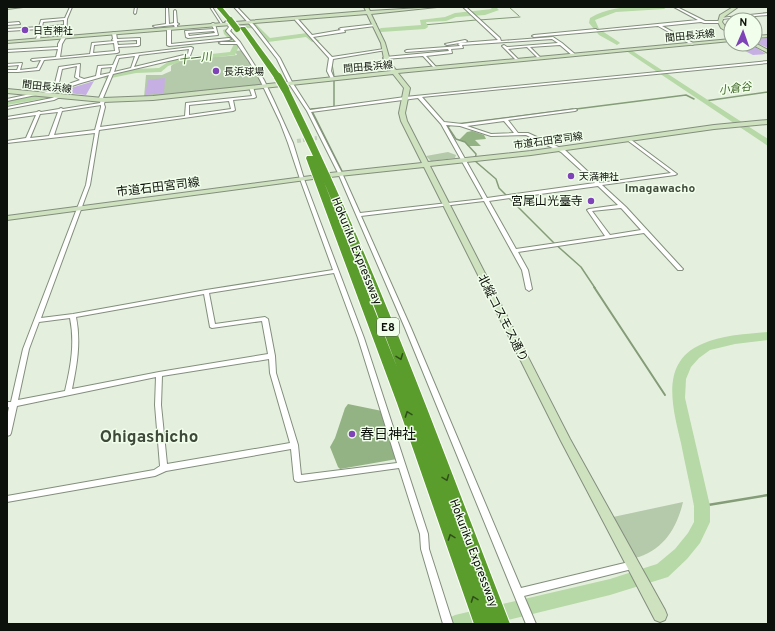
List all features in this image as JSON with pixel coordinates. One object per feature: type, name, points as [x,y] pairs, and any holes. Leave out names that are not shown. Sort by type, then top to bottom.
[{"type":"highway","name":"Hokuriku Expressway","points":[[219,7],[229,21],[240,28],[275,78],[285,87],[306,149],[332,213],[404,403],[472,572],[501,624]]},
{"type":"highway","name":"Hokuriku Expressway","points":[[225,7],[229,21]]},
{"type":"highway","name":"Hokuriku Expressway","points":[[472,572],[483,624]]},
{"type":"street","points":[[7,8],[21,7]]},
{"type":"street","points":[[58,58],[64,37],[66,19],[71,7]]},
{"type":"street","points":[[136,7],[136,13]]},
{"type":"street","points":[[167,7],[169,44],[191,46],[212,43],[237,43]]},
{"type":"street","points":[[211,7],[229,21],[231,27],[228,31],[264,86],[294,142],[302,179],[361,338],[402,465],[424,534],[425,549],[448,624]]},
{"type":"street","points":[[236,7],[250,22],[279,59],[285,87],[309,111],[320,138],[340,173],[531,624]]},
{"type":"street","points":[[7,42],[212,24],[229,21],[250,22],[296,19],[368,10],[435,7]]},
{"type":"street","points":[[464,7],[517,60]]},
{"type":"street","points":[[675,7],[700,21]]},
{"type":"street","points":[[720,20],[736,7]]},
{"type":"street","name":"北縦コスモス通り","points":[[368,10],[383,43],[385,54],[395,72],[407,88],[402,113],[404,121],[566,441],[662,619]]},
{"type":"street","points":[[175,12],[176,26]]},
{"type":"street","points":[[407,51],[448,46],[462,47],[460,44],[498,40],[720,20],[768,14]]},
{"type":"street","points":[[38,39],[42,21],[66,19]]},
{"type":"street","points":[[296,19],[331,58]]},
{"type":"street","points":[[720,20],[723,27]]},
{"type":"street","points":[[7,24],[19,23]]},
{"type":"street","points":[[7,31],[12,24]]},
{"type":"street","points":[[212,24],[215,30],[217,34],[188,38],[186,32],[215,30]]},
{"type":"street","points":[[311,36],[344,31],[341,29],[375,25]]},
{"type":"street","points":[[659,25],[692,44]]},
{"type":"street","points":[[7,31],[65,26]]},
{"type":"street","points":[[155,26],[169,27]]},
{"type":"street","points":[[34,60],[116,52],[114,33]]},
{"type":"street","points":[[498,40],[553,38],[574,55]]},
{"type":"street","points":[[91,55],[93,44],[115,43],[140,39],[138,45],[115,43]]},
{"type":"street","points":[[7,433],[10,404],[26,349],[88,185],[97,130],[103,107],[101,98],[108,86],[110,76],[118,57],[173,51],[229,39]]},
{"type":"street","name":"間田長浜線","points":[[7,91],[102,102],[251,87],[285,87],[332,78],[723,41]]},
{"type":"street","points":[[506,48],[560,44]]},
{"type":"street","points":[[43,94],[98,77],[110,76],[189,55],[191,46]]},
{"type":"street","points":[[331,58],[385,54],[414,56],[451,52],[448,46]]},
{"type":"street","points":[[402,47],[414,56]]},
{"type":"street","points":[[528,47],[539,58]]},
{"type":"street","points":[[7,51],[60,48]]},
{"type":"street","points":[[171,60],[173,51]]},
{"type":"street","points":[[151,65],[155,53]]},
{"type":"street","points":[[132,69],[138,55]]},
{"type":"street","points":[[424,55],[435,68]]},
{"type":"street","points":[[331,58],[329,71],[332,78]]},
{"type":"street","points":[[7,71],[38,69],[43,59]]},
{"type":"street","points":[[309,111],[405,98],[768,62]]},
{"type":"street","points":[[7,65],[21,64],[18,70]]},
{"type":"street","points":[[63,87],[57,83],[60,68],[79,65],[77,77],[84,81]]},
{"type":"street","points":[[98,77],[100,67],[114,66]]},
{"type":"street","points":[[187,115],[187,104],[254,97],[251,87]]},
{"type":"street","points":[[7,100],[35,94]]},
{"type":"street","points":[[7,108],[53,99],[58,96]]},
{"type":"street","points":[[419,97],[443,123],[524,270],[529,289]]},
{"type":"street","points":[[7,142],[182,118],[187,115],[233,110],[231,100]]},
{"type":"street","points":[[7,118],[102,102]]},
{"type":"street","points":[[51,137],[61,109]]},
{"type":"street","points":[[461,125],[575,110]]},
{"type":"street","points":[[27,140],[39,112]]},
{"type":"street","points":[[505,119],[516,133]]},
{"type":"street","name":"市道石田宮司線","points":[[330,175],[560,150],[739,124],[768,122]]},
{"type":"street","points":[[443,123],[461,125],[491,135],[516,133],[531,135],[567,154],[621,206],[680,268]]},
{"type":"street","points":[[358,215],[486,200],[675,174],[629,140]]},
{"type":"street","name":"市道石田宮司線","points":[[7,218],[311,178]]},
{"type":"street","points":[[609,237],[589,210],[621,206]]},
{"type":"street","points":[[514,251],[645,231]]},
{"type":"street","points":[[37,320],[73,316],[335,271]]},
{"type":"street","points":[[206,292],[212,326],[265,319],[272,356],[273,372],[294,445],[298,479],[402,465]]},
{"type":"street","points":[[68,392],[77,354],[77,329],[73,316]]},
{"type":"street","points":[[10,404],[159,374],[272,356]]},
{"type":"street","points":[[159,374],[158,405],[164,468]]},
{"type":"street","points":[[7,499],[155,473],[164,468],[294,445]]},
{"type":"street","points":[[520,595],[634,567]]},
{"type":"green space","points":[[244,50],[265,85],[144,97],[146,75],[162,75],[171,71],[171,66],[184,60],[237,55],[235,51]]},
{"type":"green space","points":[[472,131],[484,135],[486,139],[475,140],[481,146],[468,146],[465,142],[459,140],[467,132]]},
{"type":"green space","points":[[448,152],[456,155],[455,158],[431,161],[426,156]]},
{"type":"green space","points":[[348,404],[382,411],[397,459],[340,469],[338,467],[330,447],[335,438],[345,408]]},
{"type":"green space","points":[[683,502],[673,529],[661,544],[645,555],[635,558],[613,517]]},
{"type":"building","points":[[763,38],[768,38],[768,48],[763,46]]},
{"type":"building","points":[[747,52],[763,52],[766,54],[753,55]]},
{"type":"building","points":[[165,78],[164,93],[145,95],[148,80]]},
{"type":"building","points":[[94,81],[86,95],[59,92],[61,91]]},
{"type":"waterway","name":"十一川","points":[[381,30],[425,27],[422,21],[446,19],[455,15],[485,13],[496,10],[492,7]]},
{"type":"waterway","points":[[509,7],[519,16]]},
{"type":"waterway","points":[[617,43],[597,30],[592,23],[592,19],[598,15],[616,10],[664,7]]},
{"type":"waterway","points":[[479,20],[520,17]]},
{"type":"waterway","points":[[424,25],[476,20]]},
{"type":"waterway","name":"十一川","points":[[233,28],[256,26],[268,40],[307,35],[314,41],[317,41]]},
{"type":"waterway","name":"十一川","points":[[106,77],[136,71],[161,70],[166,65],[183,59],[233,54],[237,44],[226,33],[225,31],[228,29]]},
{"type":"waterway","points":[[317,41],[328,53]]},
{"type":"waterway","points":[[631,52],[768,143]]},
{"type":"waterway","points":[[332,64],[334,75]]},
{"type":"waterway","points":[[334,78],[334,107],[311,109],[342,171]]},
{"type":"waterway","name":"小倉谷","points":[[705,101],[768,92]]},
{"type":"waterway","name":"十一川","points":[[7,103],[50,95]]},
{"type":"waterway","points":[[576,109],[686,95],[694,99]]},
{"type":"waterway","points":[[457,124],[573,109]]},
{"type":"waterway","points":[[451,125],[448,127],[456,139],[465,142],[476,154],[475,161],[496,179],[499,188],[554,243],[581,267],[595,288]]},
{"type":"waterway","points":[[594,287],[665,395]]},
{"type":"waterway","points":[[678,398],[680,379],[685,365],[694,354],[719,342],[768,336]]},
{"type":"waterway","points":[[674,398],[678,399]]},
{"type":"waterway","points":[[455,624],[610,587],[662,571],[681,554],[694,538],[702,522],[702,506],[678,399]]},
{"type":"waterway","points":[[702,506],[768,495]]},
{"type":"tunnel","points":[[297,141],[317,138]]},
{"type":"place","name":"日吉神社","points":[[25,30]]},
{"type":"place","name":"長浜球場","points":[[216,71]]},
{"type":"place","name":"天満神社","points":[[571,176]]},
{"type":"place","name":"宮尾山光臺寺","points":[[591,201]]},
{"type":"place","name":"春日神社","points":[[352,434]]},
{"type":"district","name":"Imagawacho","points":[[660,188]]},
{"type":"district","name":"Ohigashicho","points":[[149,436]]}]
